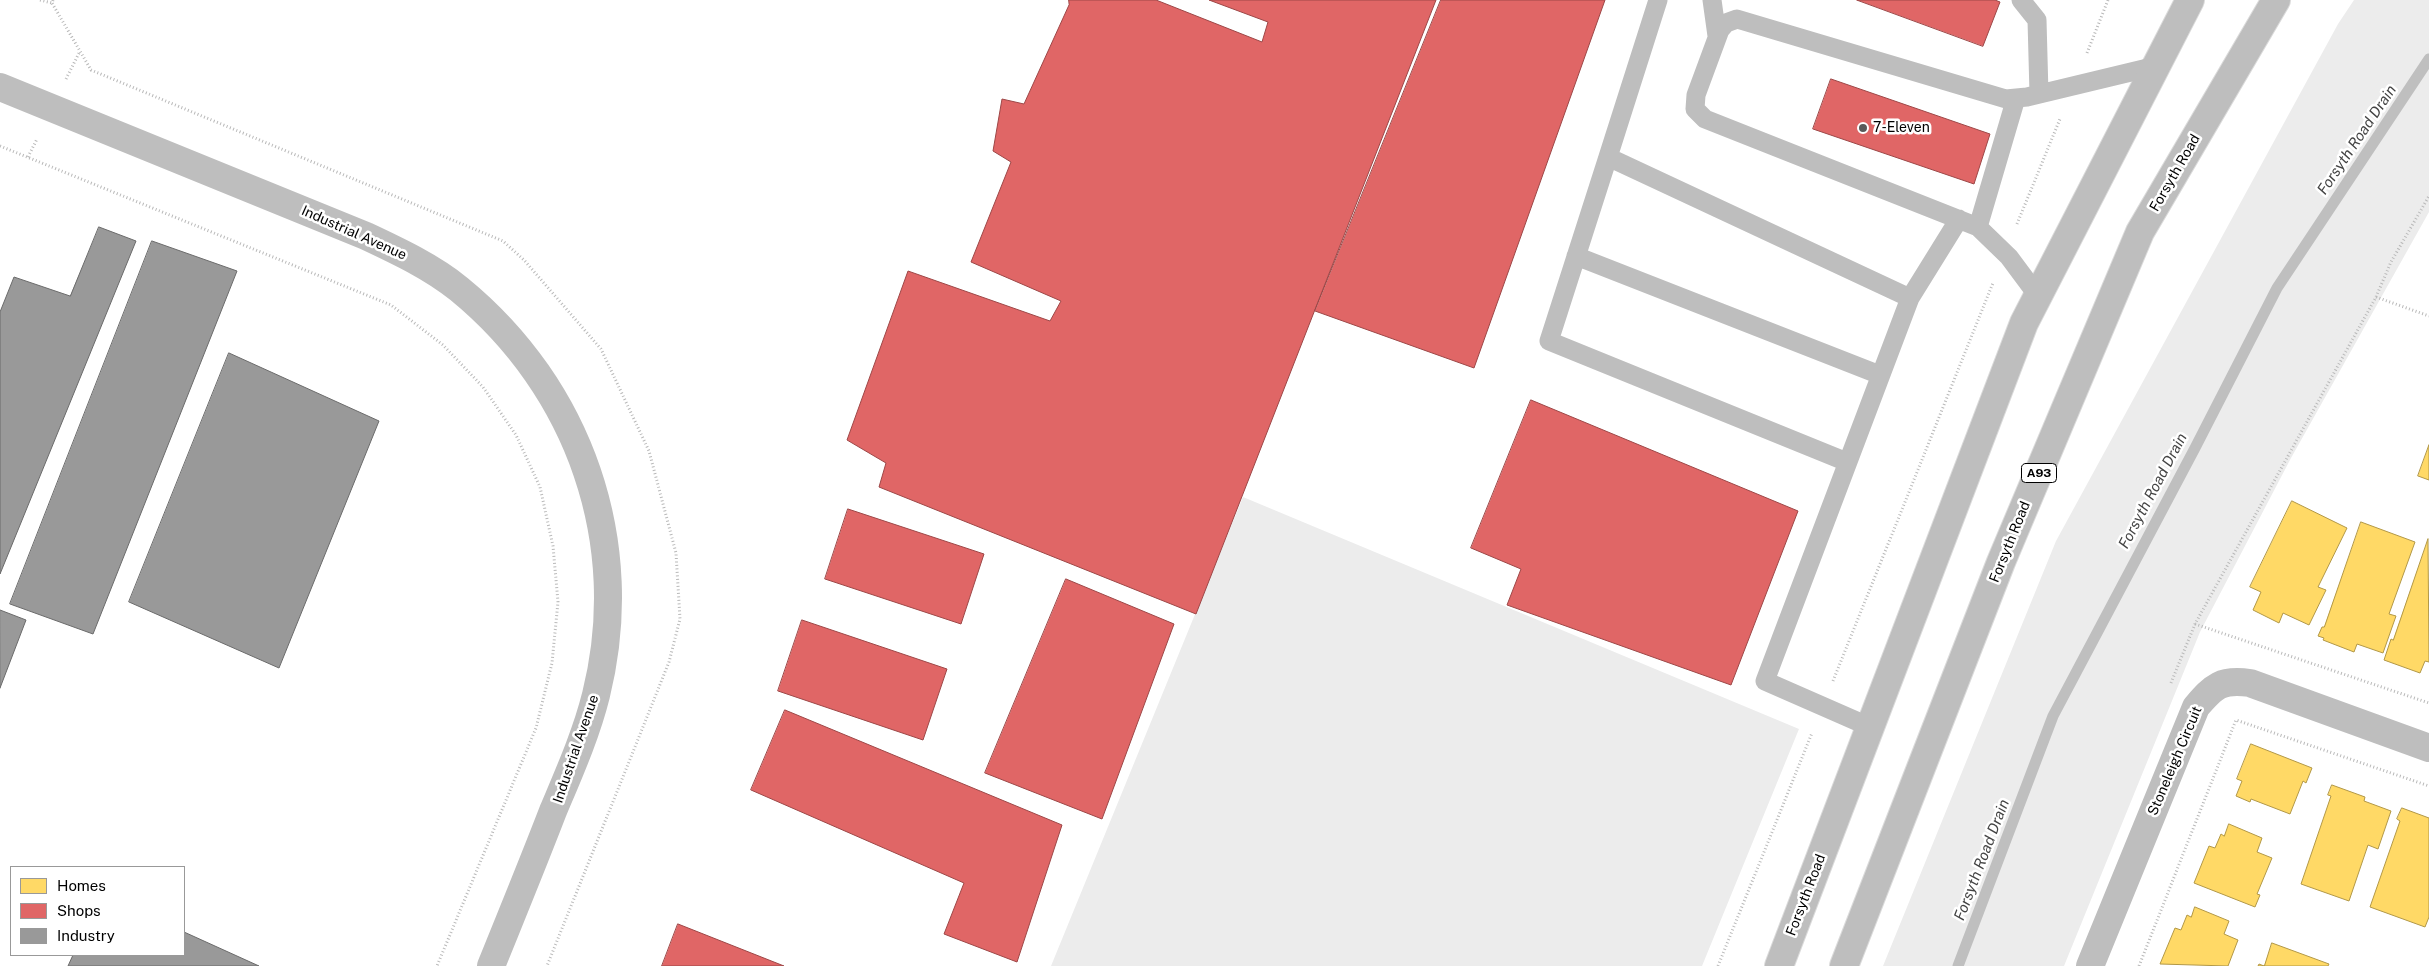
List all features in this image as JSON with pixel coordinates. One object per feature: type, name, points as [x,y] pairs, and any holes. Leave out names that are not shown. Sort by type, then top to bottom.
[{"type":"main road","name":"Forsyth Road","points":[[1779,966],[2024,323],[2190,0]]},
{"type":"main road","name":"Forsyth Road","points":[[1844,966],[2001,562],[2140,232],[2276,0]]},
{"type":"main road","name":"Industrial Avenue","points":[[0,87],[366,236],[408,257],[458,288],[504,330],[534,367],[564,414],[583,459],[604,533],[609,581],[607,634],[596,695],[578,751],[491,966]]},
{"type":"main road","name":"Stoneleigh Circuit","points":[[2090,966],[2196,708],[2220,683],[2236,681],[2250,683],[2429,748]]},
{"type":"lane","points":[[1658,0],[1549,342],[1847,462]]},
{"type":"lane","points":[[1712,0],[1717,36]]},
{"type":"lane","points":[[2021,0],[2036,20],[2039,94]]},
{"type":"lane","points":[[2038,296],[2005,254],[1978,227],[1705,119],[1695,109],[1696,95],[1717,36],[1726,23],[1737,19],[2006,99],[2039,94],[2156,66]]},
{"type":"lane","points":[[1978,227],[2016,98]]},
{"type":"lane","points":[[1608,157],[1910,298]]},
{"type":"lane","points":[[1870,727],[1765,681],[1910,298],[1959,220]]},
{"type":"lane","points":[[1576,256],[1880,375]]},
{"type":"path","points":[[40,0],[53,1],[91,70],[503,242],[524,260],[601,349],[649,451],[676,553],[680,619],[669,662],[547,966]]},
{"type":"path","points":[[1718,966],[2108,0]]},
{"type":"path","points":[[0,146],[391,305],[443,345],[483,387],[516,435],[540,487],[553,546],[558,602],[552,663],[536,728],[437,966]]},
{"type":"path","points":[[2169,688],[2195,624],[2376,297],[2391,262],[2429,196]]},
{"type":"path","points":[[2376,297],[2429,316]]},
{"type":"path","points":[[2195,624],[2429,704]]},
{"type":"path","points":[[2139,966],[2236,720],[2429,786]]},
{"type":"shaded area","points":[[2354,0],[2429,0],[2429,212],[2291,458],[2200,632],[2064,966],[1883,966],[2056,541],[2338,24]]},
{"type":"shaded area","points":[[1243,497],[1799,729],[1702,966],[1051,966]]},
{"type":"building: Homes","points":[[2429,445],[2429,480],[2418,476]]},
{"type":"building: Homes","points":[[2292,501],[2347,528],[2318,587],[2326,590],[2309,625],[2283,613],[2279,623],[2253,610],[2261,592],[2250,587]]},
{"type":"building: Homes","points":[[2361,522],[2415,542],[2389,614],[2396,616],[2383,653],[2357,644],[2354,652],[2323,640],[2324,638],[2318,636],[2322,627],[2324,627]]},
{"type":"building: Homes","points":[[2428,539],[2429,662],[2425,661],[2420,673],[2384,660],[2391,639],[2393,640]]},
{"type":"building: Homes","points":[[2251,744],[2312,768],[2306,783],[2303,781],[2290,814],[2251,799],[2250,802],[2236,796],[2242,781],[2237,779]]},
{"type":"building: Homes","points":[[2332,785],[2365,797],[2364,801],[2391,811],[2378,849],[2368,845],[2349,901],[2301,884],[2331,796],[2328,795]]},
{"type":"building: Homes","points":[[2402,808],[2429,818],[2429,917],[2425,927],[2370,907],[2400,821],[2397,819]]},
{"type":"building: Homes","points":[[2229,824],[2262,838],[2257,852],[2272,858],[2257,894],[2260,895],[2255,907],[2194,883],[2209,846],[2215,848],[2221,834],[2224,836]]},
{"type":"building: Homes","points":[[2195,907],[2229,921],[2224,934],[2238,940],[2228,966],[2160,964],[2175,928],[2181,930],[2187,915],[2191,917]]},
{"type":"building: Homes","points":[[2272,943],[2329,964],[2328,966],[2264,966]]},
{"type":"building: Shops","points":[[1069,0],[1156,0],[1262,42],[1268,22],[1209,0],[1436,0],[1196,614],[879,487],[886,463],[847,440],[908,271],[1050,321],[1061,301],[971,262],[1011,162],[993,151],[1002,99],[1024,104],[1069,5]]},
{"type":"building: Shops","points":[[1441,0],[1605,0],[1474,368],[1315,311]]},
{"type":"building: Shops","points":[[1857,0],[1995,0],[2000,2],[1983,46]]},
{"type":"building: Shops","points":[[1831,79],[1990,134],[1974,184],[1813,129]]},
{"type":"building: Shops","points":[[1531,400],[1798,511],[1731,685],[1507,605],[1521,569],[1471,548]]},
{"type":"building: Shops","points":[[848,509],[984,554],[961,624],[825,579]]},
{"type":"building: Shops","points":[[1066,579],[1174,624],[1102,819],[985,773]]},
{"type":"building: Shops","points":[[802,620],[947,669],[923,740],[778,691]]},
{"type":"building: Shops","points":[[785,710],[1062,825],[1017,962],[944,934],[964,883],[751,790]]},
{"type":"building: Shops","points":[[678,924],[784,966],[662,966]]},
{"type":"building: Industry","points":[[99,227],[136,241],[0,574],[0,312],[14,277],[70,296]]},
{"type":"building: Industry","points":[[152,241],[237,271],[93,634],[10,604]]},
{"type":"building: Industry","points":[[229,353],[379,421],[279,668],[129,602]]},
{"type":"building: Industry","points":[[0,610],[26,620],[0,688]]},
{"type":"building: Industry","points":[[185,932],[259,966],[68,966],[73,956],[185,956]]},
{"type":"waterway","name":"Forsyth Road Drain","points":[[1958,966],[2053,716],[2195,448],[2277,288],[2429,59]]},
{"type":"place","name":"7-Eleven","points":[[1863,128]]}]
